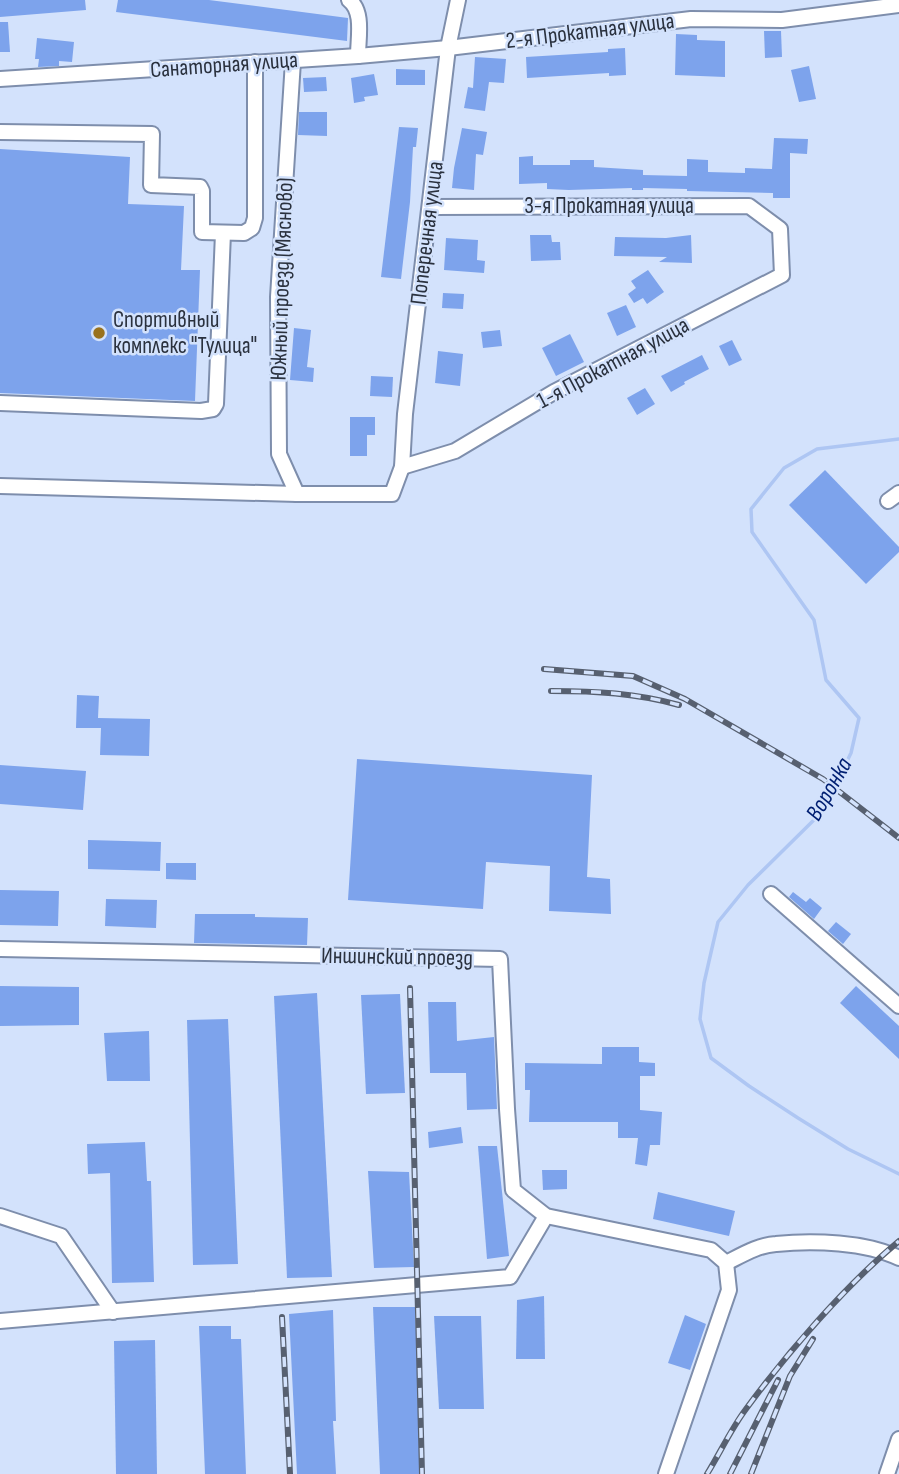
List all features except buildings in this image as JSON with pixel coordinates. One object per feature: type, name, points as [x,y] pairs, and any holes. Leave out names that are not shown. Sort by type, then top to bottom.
[{"type":"street","points":[[349,0],[356,5],[359,16],[358,56]]},
{"type":"street","name":"Поперечная улица","points":[[402,467],[405,414],[448,48],[458,0]]},
{"type":"street","points":[[808,17],[809,0]]},
{"type":"street","name":"2-я Прокатная улица","points":[[448,48],[691,19],[782,20],[899,5]]},
{"type":"street","name":"Санаторная улица","points":[[0,79],[293,61],[448,48]]},
{"type":"street","name":"Южный проезд (Мясново)","points":[[293,61],[278,297],[279,454],[297,494]]},
{"type":"street","points":[[0,132],[152,134],[151,185],[200,187],[201,231],[244,233],[254,223],[255,62]]},
{"type":"street","name":"3-я Прокатная улица","points":[[431,207],[749,205],[780,229]]},
{"type":"street","name":"1-я Прокатная улица","points":[[402,467],[455,451],[554,392],[782,275],[780,229]]},
{"type":"street","points":[[0,403],[201,411],[213,409],[216,404],[223,233]]},
{"type":"street","points":[[0,486],[392,494],[402,467]]},
{"type":"street","points":[[771,894],[899,1006]]},
{"type":"street","name":"Иншинский проезд","points":[[0,949],[500,959],[513,1190],[546,1216],[711,1250],[726,1263]]},
{"type":"street","points":[[0,1216],[61,1236],[113,1311]]},
{"type":"street","points":[[0,1321],[510,1278],[546,1216]]},
{"type":"street","points":[[666,1474],[729,1290],[726,1263],[753,1250],[775,1244],[853,1244],[899,1258]]},
{"type":"street","points":[[887,1474],[899,1439]]},
{"type":"waterway","name":"Воронка","points":[[899,439],[817,449],[784,468],[751,509],[752,532],[814,620],[826,680],[859,718],[851,753],[822,812],[748,885],[718,922],[704,983],[700,1019],[711,1058],[749,1086],[848,1149],[899,1174]]},
{"type":"railway","points":[[544,669],[633,676],[685,699],[823,779],[899,838]]},
{"type":"railway","points":[[551,691],[615,694],[679,705]]},
{"type":"railway","points":[[410,988],[422,1474]]},
{"type":"railway","points":[[707,1474],[741,1417],[780,1365],[838,1299],[899,1241]]},
{"type":"railway","points":[[282,1317],[290,1474]]},
{"type":"railway","points":[[751,1474],[790,1376],[813,1339]]},
{"type":"railway","points":[[730,1474],[778,1380]]},
{"type":"place","name":"Спортивный комплекс \"Тулица\"","points":[[99,333]]}]
